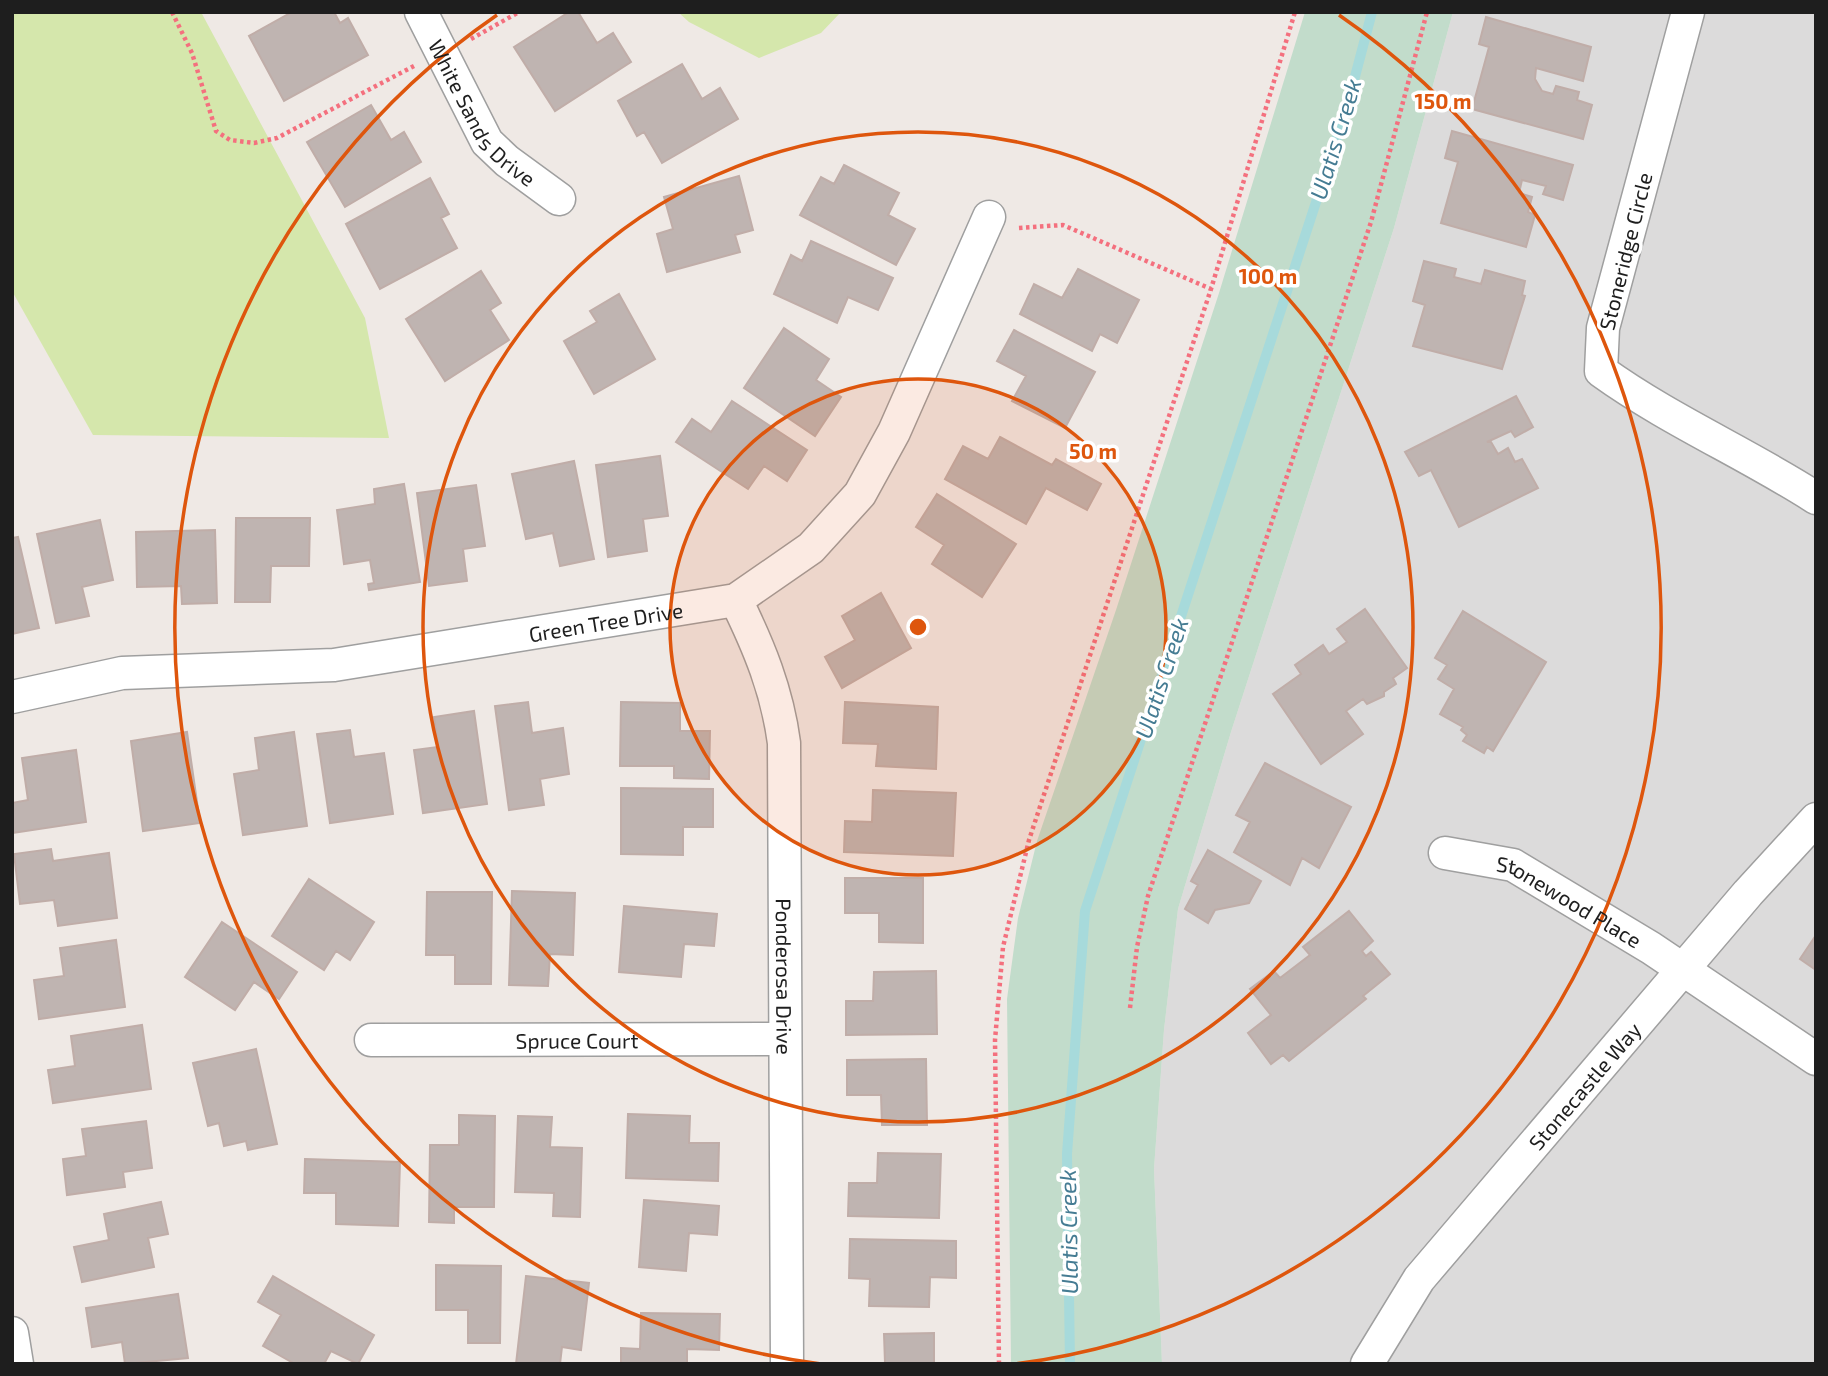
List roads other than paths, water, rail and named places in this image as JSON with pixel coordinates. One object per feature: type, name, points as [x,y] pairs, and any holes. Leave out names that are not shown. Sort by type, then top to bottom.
[{"type":"street","name":"White Sands Drive","points":[[421,12],[487,142],[507,161],[559,199]]},
{"type":"street","name":"Stoneridge Circle","points":[[1688,12],[1604,328],[1601,371],[1636,396],[1769,467],[1816,498]]},
{"type":"street","name":"Green Tree Drive","points":[[12,697],[122,673],[334,665],[736,600],[811,548],[860,494],[894,432],[989,217]]},
{"type":"street","name":"Ponderosa Drive","points":[[736,600],[764,659],[778,703],[784,743],[783,1040],[787,1364]]},
{"type":"street","name":"Stonecastle Way","points":[[1367,1364],[1419,1279],[1685,971],[1748,893],[1816,819]]},
{"type":"street","name":"Stonewood Place","points":[[1444,853],[1513,865],[1685,971],[1816,1059]]},
{"type":"street","name":"Spruce Court","points":[[371,1041],[783,1040]]},
{"type":"street","points":[[12,1332],[17,1364]]},
{"type":"waterway","name":"Ulatis Creek","points":[[1070,1364],[1067,1154],[1085,911],[1347,107],[1372,12]]}]
